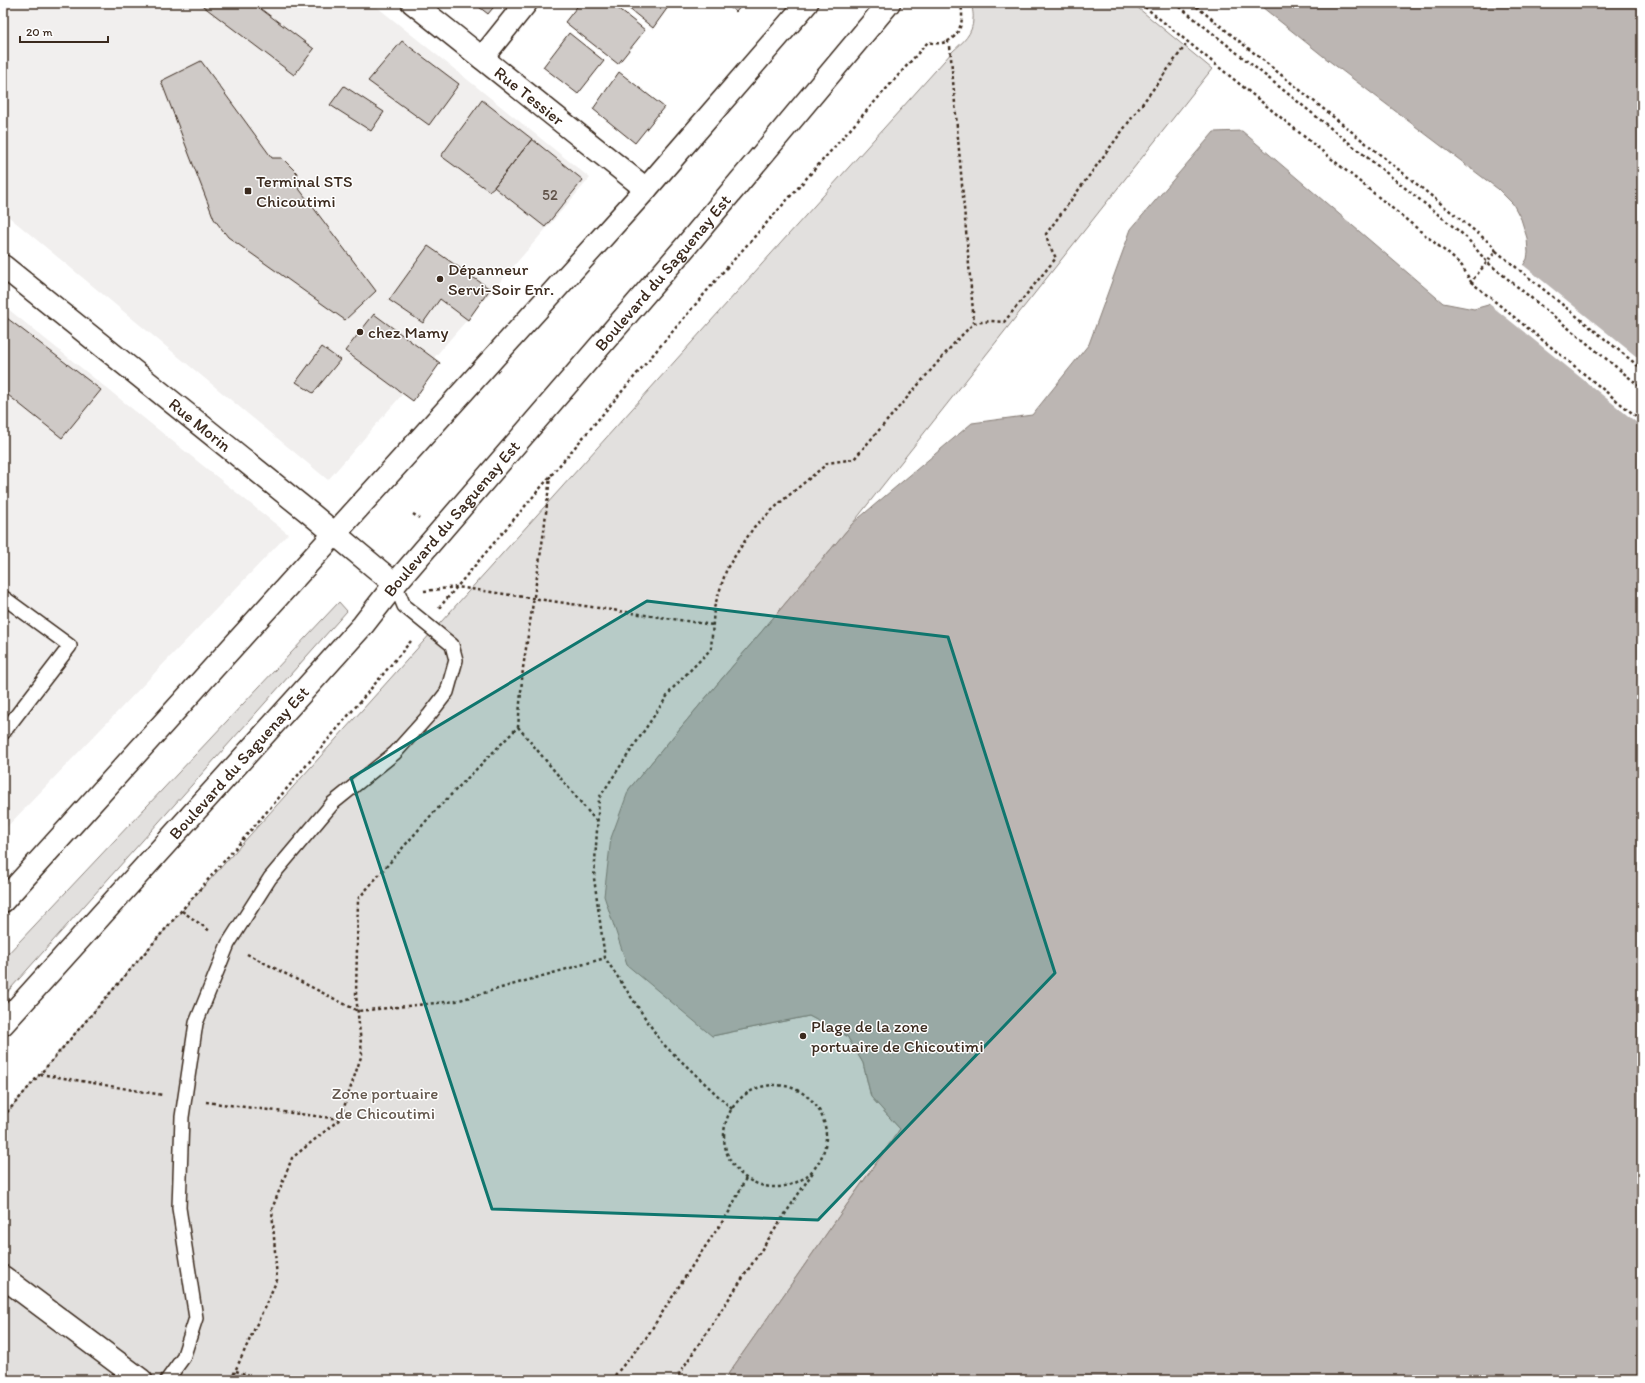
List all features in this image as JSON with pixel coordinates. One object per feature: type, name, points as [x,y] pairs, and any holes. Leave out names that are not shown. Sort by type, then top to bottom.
[{"type":"main road","name":"Rue Tessier","points":[[413,3],[646,188]]},
{"type":"main road","points":[[482,58],[526,3]]},
{"type":"main road","points":[[3,901],[646,188],[807,3]]},
{"type":"main road","name":"Boulevard du Saguenay Est","points":[[3,1024],[363,624],[395,584],[686,246],[889,3]]},
{"type":"main road","name":"Rue Morin","points":[[3,266],[395,584]]},
{"type":"main road","points":[[3,1277],[140,1380]]},
{"type":"lane","points":[[167,1380],[182,1358],[196,1318],[179,1208],[182,1117],[196,1023],[228,944],[270,878],[334,803],[395,753],[430,714],[447,692],[456,660],[452,644],[404,606],[395,584]]},
{"type":"lane","points":[[3,597],[70,646],[3,733]]},
{"type":"path","points":[[3,1117],[299,774],[722,273],[928,42],[938,43],[947,41],[956,34],[961,28],[963,14],[962,3]]},
{"type":"path","points":[[1140,3],[1451,256],[1462,266],[1471,282],[1642,421]]},
{"type":"path","points":[[1175,3],[1466,237],[1487,262],[1642,388]]},
{"type":"path","points":[[1192,3],[1491,244],[1496,251],[1642,369]]},
{"type":"path","points":[[947,41],[950,46],[974,323]]},
{"type":"path","points":[[732,1109],[662,1043],[605,958],[594,878],[600,798],[672,689],[711,649],[714,608],[726,568],[754,527],[782,501],[828,463],[854,459],[957,340],[974,323],[991,321],[1004,322],[1056,258],[1049,245],[1046,234],[1188,42]]},
{"type":"path","points":[[1471,282],[1496,251]]},
{"type":"path","points":[[231,1380],[277,1280],[272,1210],[292,1158],[340,1119],[362,1054],[356,996],[358,899],[434,812],[518,727],[523,668],[544,531],[550,476]]},
{"type":"path","points":[[457,587],[713,625]]},
{"type":"path","points":[[518,727],[598,822]]},
{"type":"path","points":[[182,911],[228,944],[358,1011],[456,1001],[605,958]]},
{"type":"path","points":[[675,1380],[816,1167],[824,1152],[827,1136],[824,1119],[817,1105],[805,1093],[790,1086],[773,1084],[762,1086],[742,1096],[732,1109],[726,1123],[724,1138],[727,1154],[734,1167],[746,1178],[760,1185],[775,1187],[791,1185],[805,1178],[816,1167]]},
{"type":"path","points":[[611,1380],[646,1338],[729,1212],[746,1178]]},
{"type":"path","points":[[236,1371],[245,1374],[251,1380]]},
{"type":"highlighted area","points":[[647,601],[948,637],[1055,973],[818,1220],[492,1209],[351,778]]},
{"type":"shaded area","points":[[4,3],[372,3],[590,178],[328,480],[3,212]]},
{"type":"shaded area","points":[[1257,3],[1642,3],[1642,1380],[724,1380],[900,1129],[871,1097],[863,1063],[847,1036],[809,1016],[712,1036],[627,965],[604,896],[611,838],[629,789],[853,523],[972,423],[1032,415],[1089,344],[1131,229],[1214,132],[1242,131],[1443,303],[1474,309],[1488,305],[1521,269],[1527,259],[1527,238],[1521,219],[1513,204],[1498,189],[1328,60]]},
{"type":"shaded area","points":[[3,305],[288,534],[3,831]]},
{"type":"green space","name":"Zone portuaire de Chicoutimi","points":[[973,3],[1132,3],[1212,69],[853,523],[629,789],[712,1036],[809,1016],[847,1036],[863,1063],[871,1097],[900,1129],[724,1380],[3,1380],[3,1117],[146,951],[953,51],[964,41],[973,24]]},
{"type":"green space","points":[[339,602],[347,611],[3,997],[3,959]]},
{"type":"pier","points":[[1522,264],[1642,361],[1642,427],[1488,303]]},
{"type":"building","points":[[199,3],[253,3],[314,49],[294,75]]},
{"type":"building","points":[[474,3],[497,3],[488,14]]},
{"type":"building","points":[[580,3],[611,3],[645,30],[618,64],[565,22]]},
{"type":"building","points":[[622,3],[671,3],[653,28]]},
{"type":"building","points":[[724,3],[744,3],[736,12]]},
{"type":"building","points":[[569,33],[604,61],[578,94],[543,67]]},
{"type":"building","points":[[402,41],[459,84],[429,125],[368,81]]},
{"type":"building","points":[[201,61],[272,158],[282,158],[297,173],[297,186],[376,291],[345,320],[228,237],[214,219],[161,81]]},
{"type":"building","points":[[619,72],[664,107],[635,143],[593,109]]},
{"type":"building","points":[[344,86],[384,112],[371,131],[330,105]]},
{"type":"building","points":[[482,100],[532,139],[494,187],[489,191],[441,156]]},
{"type":"building","points":[[532,139],[583,180],[545,227],[494,187]]},
{"type":"building","name":"Dépanneur Servi-Soir Enr.","points":[[428,246],[490,289],[468,320],[440,299],[423,323],[389,300]]},
{"type":"building","points":[[374,314],[440,363],[413,401],[345,351]]},
{"type":"building","points":[[3,315],[101,390],[62,438],[3,391]]},
{"type":"building","points":[[322,347],[340,360],[313,393],[296,382]]},
{"type":"place","name":"Terminal STS Chicoutimi","points":[[248,191]]},
{"type":"place","name":"Dépanneur Servi-Soir Enr.","points":[[440,279]]},
{"type":"place","name":"chez Mamy","points":[[360,332]]},
{"type":"place","name":"Plage de la zone portuaire de Chicoutimi","points":[[803,1036]]}]
